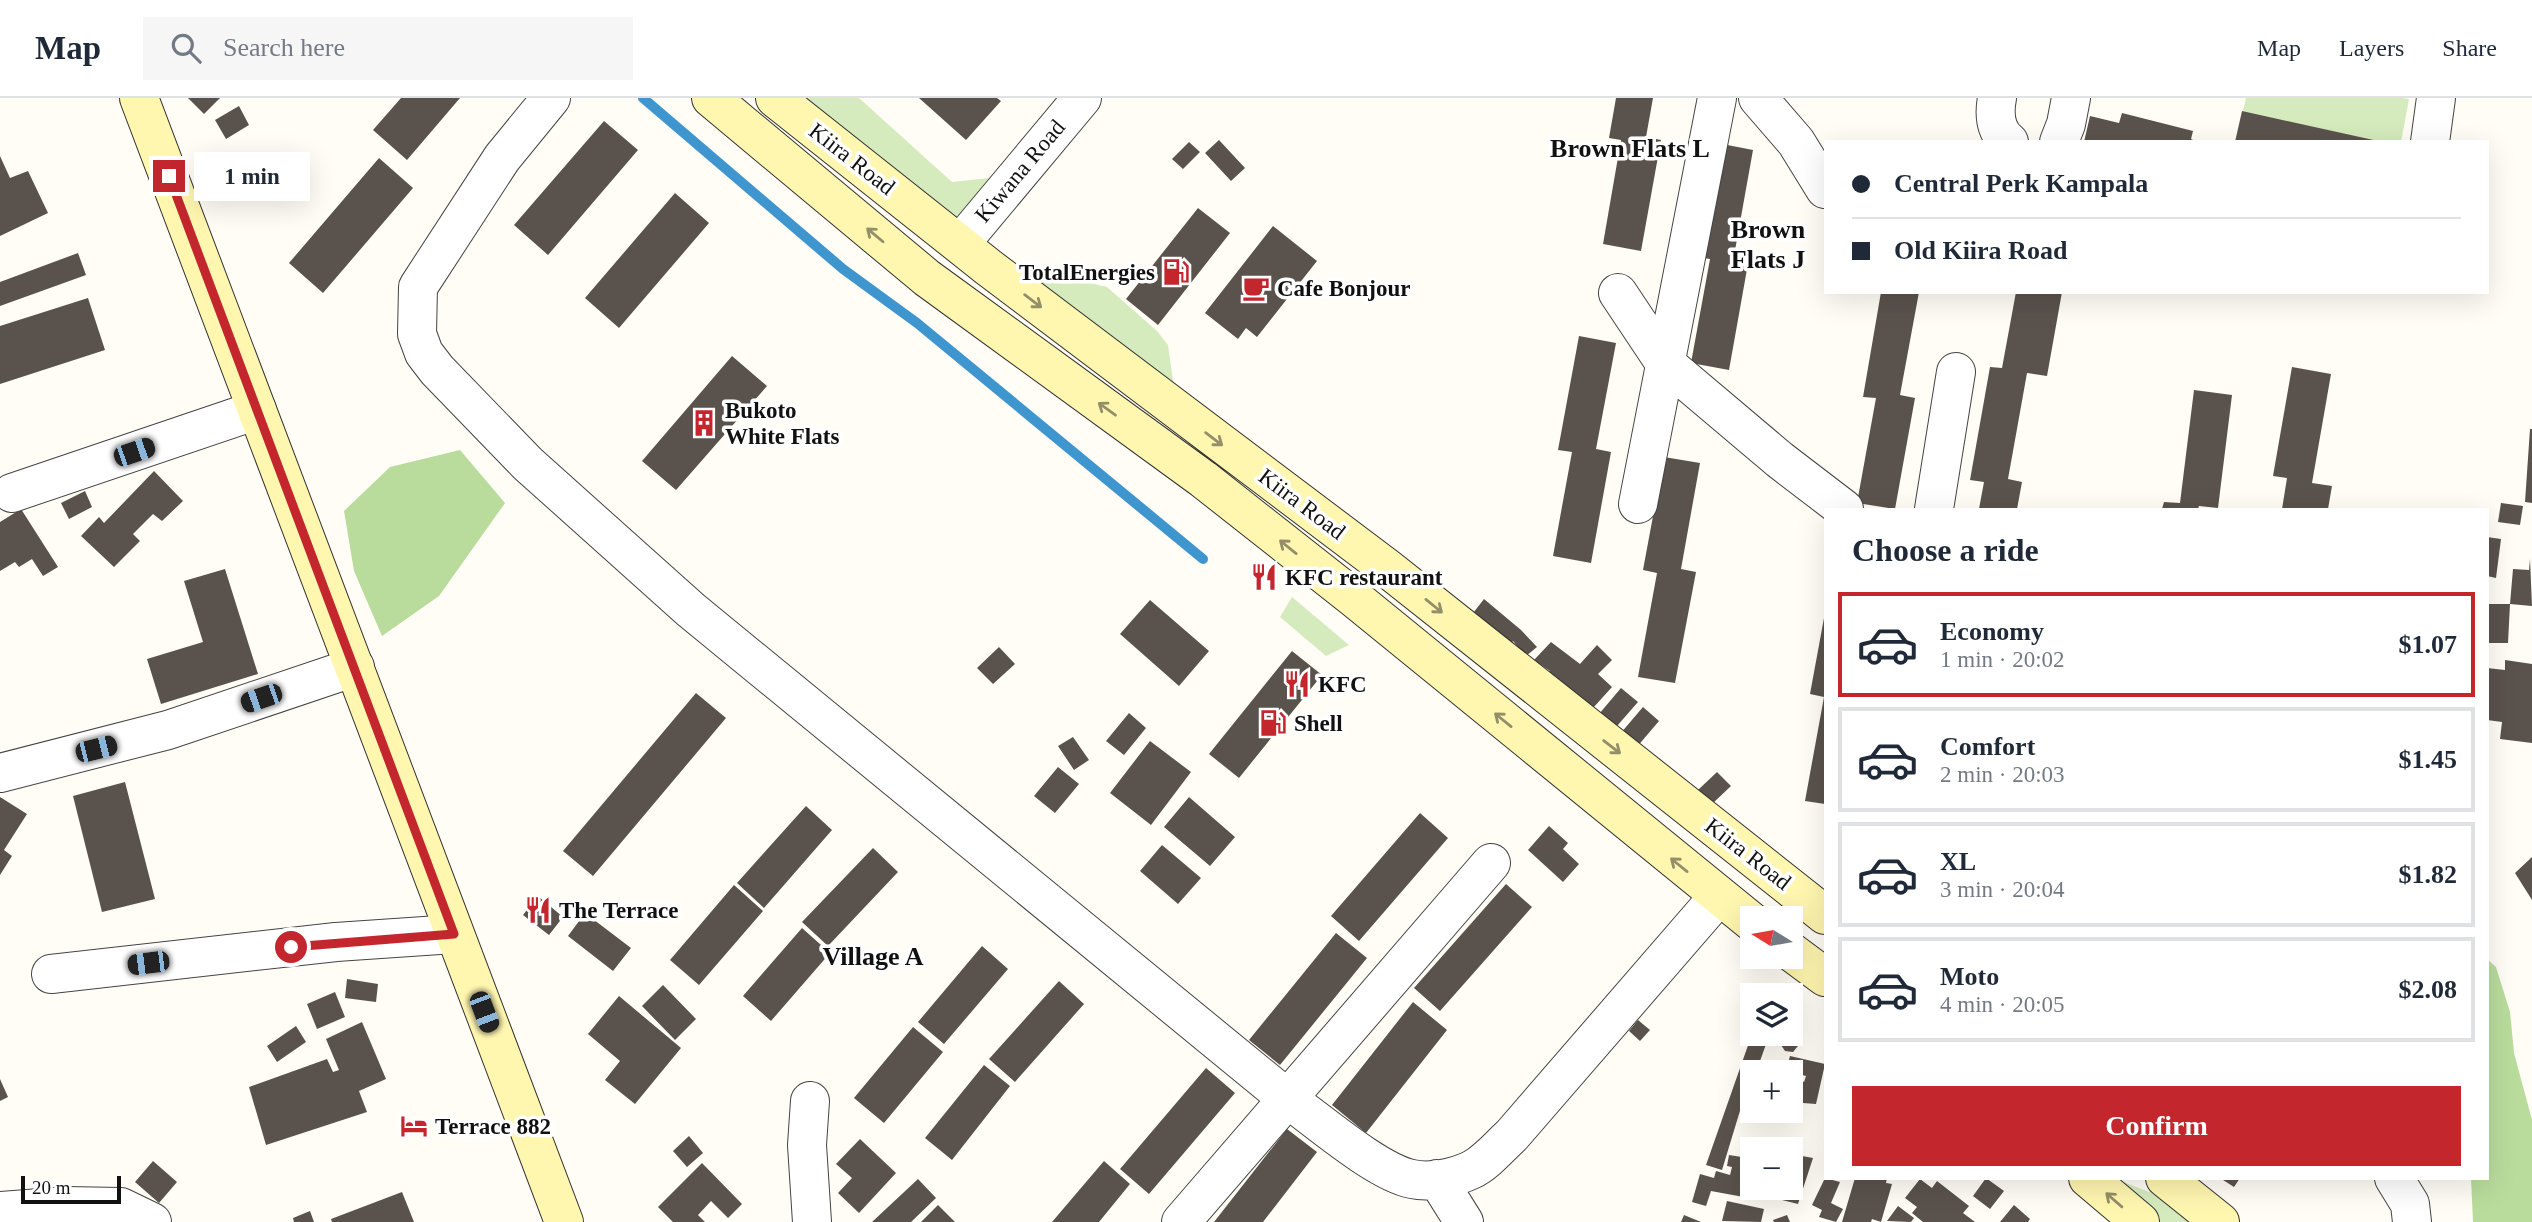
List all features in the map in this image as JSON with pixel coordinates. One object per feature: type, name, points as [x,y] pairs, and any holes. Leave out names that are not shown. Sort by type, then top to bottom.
[{"type":"main road","points":[[139,98],[564,1222]]},
{"type":"main road","name":"Kiira Road","points":[[711,98],[927,278],[1203,479],[1740,913]]},
{"type":"main road","name":"Kiira Road","points":[[775,98],[960,244],[1387,568],[1824,914]]},
{"type":"main road","points":[[1803,961],[1824,976]]},
{"type":"main road","points":[[2090,1180],[2140,1222]]},
{"type":"main road","points":[[2168,1180],[2220,1222]]},
{"type":"street","points":[[551,98],[502,158],[418,287],[417,334],[424,353],[528,464],[691,610],[1289,1100],[1386,1169],[1412,1180],[1437,1179],[1472,1170],[1512,1135],[1718,897]]},
{"type":"street","name":"Kiwana Road","points":[[960,244],[1082,98]]},
{"type":"street","points":[[1637,504],[1717,98]]},
{"type":"street","points":[[1758,98],[1815,167],[1824,187]]},
{"type":"street","points":[[1997,98],[1999,132],[2007,140]]},
{"type":"street","points":[[2060,140],[2071,98]]},
{"type":"street","points":[[1618,293],[1664,362],[1780,460],[1843,508]]},
{"type":"street","points":[[1934,508],[1956,372]]},
{"type":"street","points":[[12,493],[257,410]]},
{"type":"street","points":[[0,774],[168,730],[355,667]]},
{"type":"street","points":[[1181,1222],[1491,863]]},
{"type":"street","points":[[51,974],[336,942],[454,934]]},
{"type":"street","points":[[810,1101],[807,1145],[812,1222]]},
{"type":"street","points":[[1437,1179],[1464,1222]]},
{"type":"street","points":[[2395,1180],[2410,1205],[2412,1222]]},
{"type":"street","points":[[0,1211],[66,1206],[121,1207],[152,1222]]},
{"type":"green space","points":[[766,98],[859,98],[952,182],[989,178],[948,229]]},
{"type":"green space","points":[[2246,98],[2409,99],[2401,140],[2236,140]]},
{"type":"green space","points":[[1035,283],[1090,283],[1107,287],[1157,331],[1168,345],[1174,388]]},
{"type":"green space","points":[[460,450],[505,503],[439,596],[382,636],[354,571],[344,511],[390,467]]},
{"type":"green space","points":[[1292,597],[1349,645],[1326,656],[1280,617]]},
{"type":"green space","points":[[2489,961],[2496,967],[2510,1012],[2514,1053],[2532,1120],[2532,1222],[2473,1222],[2471,1180],[2489,1180]]},
{"type":"green space","points":[[2115,1180],[2152,1193],[2199,1222],[2158,1222]]},
{"type":"building","points":[[188,98],[220,98],[204,114]]},
{"type":"building","points":[[401,98],[460,98],[407,160],[373,130]]},
{"type":"building","points":[[919,98],[997,98],[1001,101],[966,140]]},
{"type":"building","points":[[1616,98],[1653,98],[1646,137],[1661,140],[1641,251],[1603,244],[1621,140],[1609,138]]},
{"type":"building","points":[[239,106],[249,125],[226,139],[215,120]]},
{"type":"building","points":[[2242,111],[2373,140],[2235,140]]},
{"type":"building","points":[[2122,113],[2193,131],[2193,140],[2084,140],[2090,116],[2119,123]]},
{"type":"building","points":[[604,121],[638,150],[548,255],[514,225]]},
{"type":"building","points":[[1219,140],[1245,168],[1231,181],[1205,153]]},
{"type":"building","points":[[1189,142],[1200,152],[1183,169],[1172,159]]},
{"type":"building","points":[[1717,143],[1753,150],[1734,256],[1749,258],[1729,370],[1691,363],[1710,259],[1697,257]]},
{"type":"building","points":[[0,156],[10,178],[28,171],[48,213],[0,236]]},
{"type":"building","points":[[379,158],[413,188],[323,293],[289,263]]},
{"type":"building","points":[[675,193],[709,223],[619,328],[585,298]]},
{"type":"building","points":[[1198,208],[1230,233],[1158,325],[1126,299]]},
{"type":"building","points":[[1273,226],[1317,261],[1257,337],[1246,328],[1238,339],[1205,313]]},
{"type":"building","points":[[78,253],[86,275],[0,306],[0,282]]},
{"type":"building","points":[[1881,294],[1919,294],[1900,395],[1915,398],[1895,508],[1857,503],[1876,398],[1863,397]]},
{"type":"building","points":[[2016,294],[2062,294],[2047,376],[2027,373],[2008,479],[2022,482],[2017,508],[1979,508],[1984,482],[1970,480],[1990,367],[2002,368]]},
{"type":"building","points":[[88,298],[105,350],[0,384],[0,326]]},
{"type":"building","points":[[1579,336],[1616,343],[1596,449],[1611,452],[1591,563],[1553,556],[1572,452],[1558,450]]},
{"type":"building","name":"Bukoto White Flats","points":[[732,356],[767,386],[676,490],[642,461]]},
{"type":"building","points":[[2292,367],[2331,374],[2312,483],[2332,486],[2328,508],[2282,508],[2287,478],[2273,476]]},
{"type":"building","points":[[2194,390],[2232,395],[2218,508],[2162,508],[2164,502],[2180,503]]},
{"type":"building","points":[[2532,429],[2532,503],[2525,502]]},
{"type":"building","points":[[1664,457],[1700,463],[1681,569],[1696,572],[1675,683],[1638,677],[1657,573],[1643,570]]},
{"type":"building","points":[[154,471],[183,501],[162,521],[153,514],[133,534],[140,541],[114,567],[81,536],[99,517],[104,523]]},
{"type":"building","points":[[85,491],[92,507],[69,519],[61,503]]},
{"type":"building","points":[[2501,503],[2523,506],[2520,525],[2498,522]]},
{"type":"building","points":[[21,509],[58,567],[43,576],[32,559],[19,567],[15,562],[0,571],[0,522]]},
{"type":"building","points":[[2489,537],[2501,539],[2496,578],[2489,576]]},
{"type":"building","points":[[2530,559],[2532,606],[2510,604],[2513,569],[2529,570]]},
{"type":"building","points":[[225,569],[258,674],[161,704],[147,659],[203,642],[184,581]]},
{"type":"building","points":[[1484,599],[1537,647],[1526,656],[1513,641],[1508,648],[1470,617]]},
{"type":"building","points":[[1150,600],[1209,651],[1179,686],[1120,634]]},
{"type":"building","points":[[2489,604],[2510,604],[2508,643],[2489,643]]},
{"type":"building","points":[[1824,618],[1824,697],[1810,694]]},
{"type":"building","points":[[1551,642],[1580,664],[1597,645],[1612,660],[1598,674],[1612,687],[1584,718],[1542,679],[1550,671],[1534,660]]},
{"type":"building","points":[[999,647],[1015,664],[993,684],[977,668]]},
{"type":"building","points":[[1292,651],[1322,675],[1239,778],[1209,754]]},
{"type":"building","points":[[2505,660],[2532,664],[2532,743],[2500,739],[2502,722],[2489,720],[2489,668],[2505,670]]},
{"type":"building","points":[[1621,688],[1638,702],[1610,734],[1594,720]]},
{"type":"building","points":[[696,693],[726,718],[593,876],[563,851]]},
{"type":"building","points":[[1824,697],[1824,804],[1805,801]]},
{"type":"building","points":[[1643,707],[1659,721],[1636,748],[1620,734]]},
{"type":"building","points":[[1129,713],[1146,728],[1124,755],[1106,741]]},
{"type":"building","points":[[1073,737],[1089,760],[1074,770],[1058,746]]},
{"type":"building","points":[[1150,741],[1191,772],[1151,825],[1110,793]]},
{"type":"building","points":[[1058,767],[1079,784],[1055,813],[1034,796]]},
{"type":"building","points":[[1717,772],[1731,786],[1712,804],[1698,790]]},
{"type":"building","points":[[125,782],[155,899],[102,912],[73,796]]},
{"type":"building","points":[[0,797],[27,814],[4,850],[12,856],[0,875]]},
{"type":"building","points":[[1189,797],[1235,837],[1210,866],[1164,827]]},
{"type":"building","points":[[806,806],[832,830],[764,908],[737,883]]},
{"type":"building","points":[[1420,813],[1448,838],[1359,941],[1331,916]]},
{"type":"building","points":[[1549,826],[1568,843],[1563,849],[1579,864],[1563,882],[1528,850]]},
{"type":"building","points":[[1162,845],[1201,878],[1178,904],[1140,871]]},
{"type":"building","points":[[873,848],[898,872],[828,946],[802,922]]},
{"type":"building","points":[[2532,857],[2532,900],[2515,873]]},
{"type":"building","points":[[1506,884],[1532,907],[1440,1011],[1414,988]]},
{"type":"building","points":[[734,885],[763,911],[699,985],[670,960]]},
{"type":"building","points":[[538,896],[563,917],[549,935],[523,915]]},
{"type":"building","points":[[585,913],[631,948],[613,971],[568,936]]},
{"type":"building","points":[[802,928],[830,953],[771,1021],[743,996]]},
{"type":"building","points":[[1336,933],[1367,958],[1280,1065],[1249,1040]]},
{"type":"building","points":[[982,946],[1008,969],[944,1044],[918,1022]]},
{"type":"building","points":[[347,979],[378,984],[376,1002],[345,998]]},
{"type":"building","points":[[1059,981],[1084,1004],[1015,1082],[989,1059]]},
{"type":"building","points":[[663,985],[696,1019],[675,1040],[642,1006]]},
{"type":"building","points":[[335,992],[345,1017],[317,1029],[307,1004]]},
{"type":"building","points":[[619,996],[681,1048],[635,1104],[605,1080],[620,1061],[588,1034]]},
{"type":"building","points":[[1413,1002],[1447,1030],[1366,1133],[1332,1105]]},
{"type":"building","points":[[1638,1020],[1650,1030],[1640,1041],[1629,1031]]},
{"type":"building","points":[[362,1022],[386,1079],[359,1091],[367,1112],[266,1145],[249,1087],[327,1059],[333,1072],[339,1070],[326,1039]]},
{"type":"building","points":[[296,1026],[306,1042],[277,1062],[267,1046]]},
{"type":"building","points":[[913,1027],[943,1052],[884,1123],[854,1098]]},
{"type":"building","points":[[1748,1046],[1765,1046],[1760,1060],[1743,1060]]},
{"type":"building","points":[[1782,1046],[1798,1046],[1793,1052],[1785,1051]]},
{"type":"building","points":[[1790,1056],[1824,1064],[1816,1104],[1803,1103],[1803,1082],[1806,1076],[1803,1075],[1803,1060],[1789,1060]]},
{"type":"building","points":[[984,1065],[1010,1086],[952,1160],[925,1138]]},
{"type":"building","points":[[1206,1068],[1235,1093],[1149,1194],[1120,1169]]},
{"type":"building","points":[[1740,1068],[1740,1111],[1722,1170],[1706,1165]]},
{"type":"building","points":[[0,1079],[8,1097],[0,1101]]},
{"type":"building","points":[[1287,1129],[1317,1152],[1263,1222],[1214,1222]]},
{"type":"building","points":[[689,1136],[703,1153],[687,1167],[673,1151]]},
{"type":"building","points":[[860,1139],[896,1173],[859,1213],[838,1193],[852,1178],[836,1164]]},
{"type":"building","points":[[1729,1155],[1740,1157],[1740,1196],[1711,1191],[1706,1206],[1692,1202],[1700,1174],[1714,1178],[1716,1171],[1730,1175],[1732,1167],[1727,1166]]},
{"type":"building","points":[[1803,1156],[1813,1158],[1803,1189]]},
{"type":"building","points":[[153,1161],[177,1182],[159,1203],[135,1182]]},
{"type":"building","points":[[1104,1161],[1130,1184],[1099,1222],[1052,1222]]},
{"type":"building","points":[[702,1163],[742,1204],[728,1218],[711,1201],[698,1215],[705,1222],[673,1222],[658,1207]]},
{"type":"building","points":[[918,1179],[936,1198],[911,1222],[872,1222]]},
{"type":"building","points":[[1824,1180],[1840,1182],[1831,1203],[1843,1209],[1836,1222],[1819,1217],[1822,1210],[1812,1205]]},
{"type":"building","points":[[1854,1180],[1887,1180],[1886,1183],[1892,1184],[1881,1222],[1872,1219],[1871,1222],[1842,1222]]},
{"type":"building","points":[[1919,1180],[1932,1188],[1937,1181],[1969,1206],[1963,1213],[1975,1222],[1923,1222],[1912,1213],[1917,1207],[1905,1198]]},
{"type":"building","points":[[1985,1180],[2004,1191],[1990,1209],[1973,1196]]},
{"type":"building","points":[[2223,1180],[2239,1180],[2234,1187]]},
{"type":"building","points":[[402,1192],[414,1222],[332,1222],[331,1219]]},
{"type":"building","points":[[1782,1200],[1799,1200],[1798,1204]]},
{"type":"building","points":[[1727,1201],[1764,1209],[1761,1222],[1722,1221]]},
{"type":"building","points":[[938,1205],[955,1222],[921,1222]]},
{"type":"building","points":[[2014,1205],[2030,1219],[2028,1222],[2000,1222]]},
{"type":"building","points":[[1898,1206],[1914,1218],[1911,1222],[1887,1221]]},
{"type":"building","points":[[310,1211],[314,1222],[294,1222],[293,1218]]},
{"type":"building","points":[[1684,1215],[1701,1222],[1681,1222]]},
{"type":"building","points":[[1787,1215],[1790,1222],[1773,1220]]},
{"type":"waterway","points":[[643,98],[843,269],[917,323],[1203,559]]},
{"type":"place","name":"TotalEnergies","points":[[1176,272]]},
{"type":"place","name":"Cafe Bonjour","points":[[1256,288]]},
{"type":"place","name":"Bukoto White Flats","points":[[704,423]]},
{"type":"place","name":"KFC restaurant","points":[[1264,577]]},
{"type":"place","name":"KFC","points":[[1297,684]]},
{"type":"place","name":"Shell","points":[[1273,723]]},
{"type":"place","name":"The Terrace","points":[[538,910]]},
{"type":"place","name":"Terrace 882","points":[[414,1126]]},
{"type":"district","name":"Brown Flats L","points":[[1630,148]]},
{"type":"district","name":"Brown Flats J","points":[[1768,244]]},
{"type":"district","name":"Village A","points":[[873,956]]},
{"type":"route","points":[[169,176],[454,934],[291,947]]}]
